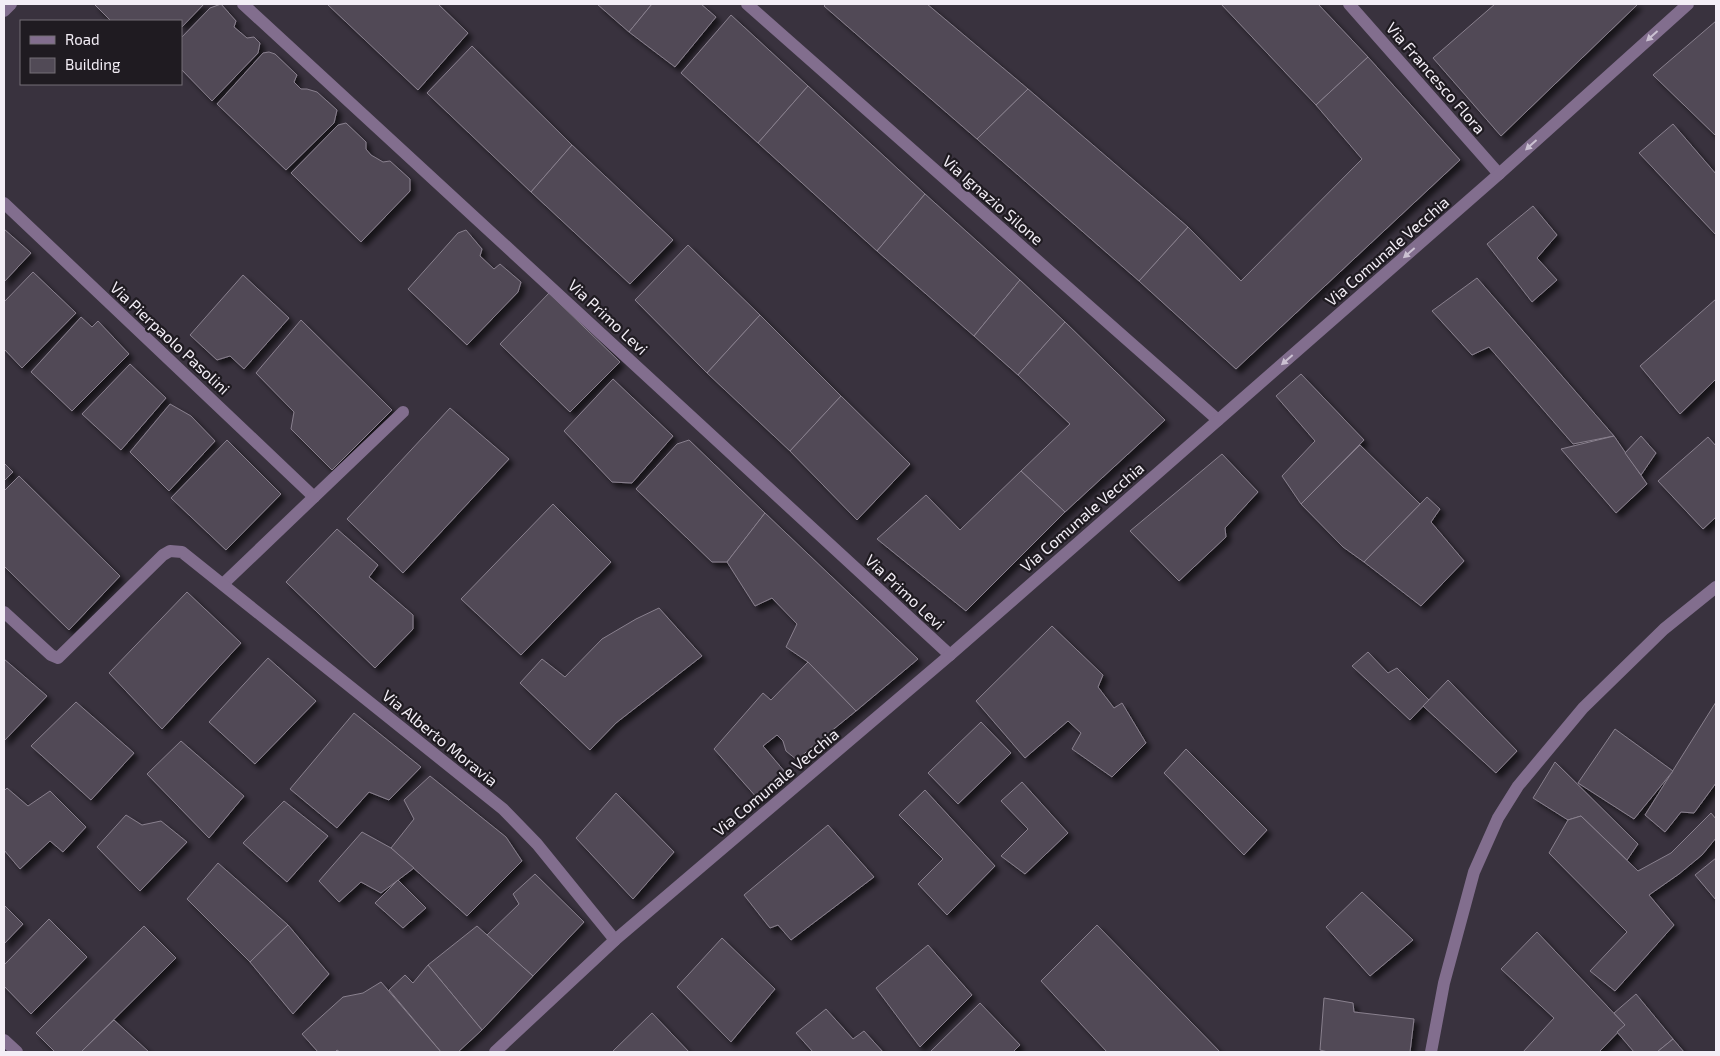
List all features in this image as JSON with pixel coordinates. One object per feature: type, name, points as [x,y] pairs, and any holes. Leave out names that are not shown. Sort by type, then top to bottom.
[{"type":"street","points":[[4,11],[11,4]]},
{"type":"street","name":"Via Primo Levi","points":[[244,4],[950,655]]},
{"type":"street","name":"Via Ignazio Silone","points":[[746,4],[1218,420]]},
{"type":"street","name":"Via Francesco Flora","points":[[1349,4],[1499,174]]},
{"type":"street","name":"Via Comunale Vecchia","points":[[495,1052],[616,940],[950,655],[1499,174],[1688,4]]},
{"type":"street","name":"Via Pierpaolo Pasolini","points":[[4,203],[314,498]]},
{"type":"street","points":[[223,584],[404,412]]},
{"type":"street","name":"Via Alberto Moravia","points":[[4,612],[51,656],[58,658],[163,554],[176,551],[186,555],[503,809],[537,844],[616,940]]},
{"type":"street","points":[[1431,1052],[1444,983],[1474,872],[1498,818],[1518,786],[1583,708],[1664,629],[1716,587]]},
{"type":"street","points":[[4,1040],[17,1052]]},
{"type":"building","points":[[94,4],[204,4],[182,27],[182,20],[110,20]]},
{"type":"building","points":[[221,4],[236,21],[234,27],[247,38],[254,37],[260,43],[258,53],[212,101],[182,70],[182,37],[210,8]]},
{"type":"building","points":[[327,4],[438,4],[468,33],[418,90]]},
{"type":"building","points":[[597,4],[652,4],[629,32]]},
{"type":"building","points":[[652,4],[701,4],[716,17],[675,67],[629,32]]},
{"type":"building","points":[[826,4],[927,4],[1028,89],[977,139],[824,6]]},
{"type":"building","points":[[1221,4],[1318,4],[1368,57],[1316,105]]},
{"type":"building","points":[[1495,4],[1637,5],[1501,136],[1433,58]]},
{"type":"building","points":[[731,15],[808,86],[758,143],[681,73]]},
{"type":"building","points":[[1716,21],[1716,134],[1715,135],[1653,75]]},
{"type":"building","points":[[472,46],[572,145],[531,192],[427,93]]},
{"type":"building","points":[[263,53],[275,54],[297,75],[294,82],[301,89],[317,92],[337,110],[334,123],[286,170],[217,104]]},
{"type":"building","points":[[1368,57],[1460,160],[1236,369],[1139,281],[1188,227],[1241,281],[1362,159],[1316,105]]},
{"type":"building","points":[[808,86],[925,194],[877,251],[758,143]]},
{"type":"building","points":[[1028,89],[1188,227],[1139,281],[977,139]]},
{"type":"building","points":[[346,123],[366,142],[366,149],[371,155],[383,162],[390,161],[410,179],[410,191],[361,242],[291,173],[338,125]]},
{"type":"building","points":[[1673,124],[1716,174],[1716,235],[1639,153]]},
{"type":"building","points":[[572,145],[673,240],[630,284],[531,192]]},
{"type":"building","points":[[925,194],[1020,280],[974,336],[877,251]]},
{"type":"building","points":[[1533,206],[1557,235],[1537,258],[1557,280],[1532,302],[1487,244]]},
{"type":"building","points":[[4,229],[31,253],[4,282]]},
{"type":"building","points":[[466,230],[482,249],[480,256],[494,269],[500,264],[521,282],[518,292],[467,345],[408,289],[458,233]]},
{"type":"building","points":[[688,245],[760,315],[707,373],[635,300]]},
{"type":"building","points":[[33,272],[76,313],[22,368],[4,349],[4,302]]},
{"type":"building","points":[[243,275],[289,318],[244,369],[230,356],[217,360],[190,335]]},
{"type":"building","points":[[1477,278],[1614,436],[1573,444],[1489,347],[1472,355],[1432,311]]},
{"type":"building","points":[[1020,280],[1065,322],[1018,375],[974,336]]},
{"type":"building","points":[[549,293],[620,362],[570,412],[500,344]]},
{"type":"building","points":[[1716,299],[1716,379],[1680,414],[1640,366]]},
{"type":"building","points":[[760,315],[841,396],[790,451],[707,373]]},
{"type":"building","points":[[81,317],[92,327],[98,321],[129,354],[72,411],[31,372]]},
{"type":"building","points":[[301,320],[392,410],[332,470],[291,429],[294,412],[256,373]]},
{"type":"building","points":[[1065,322],[1165,420],[1065,512],[1021,471],[1070,424],[1018,375]]},
{"type":"building","points":[[130,364],[166,398],[121,450],[82,414]]},
{"type":"building","points":[[1301,374],[1364,440],[1301,504],[1282,476],[1315,441],[1276,396]]},
{"type":"building","points":[[613,379],[673,436],[632,483],[612,482],[564,431]]},
{"type":"building","points":[[841,396],[910,464],[857,520],[790,451]]},
{"type":"building","points":[[170,404],[191,416],[215,441],[169,491],[130,452]]},
{"type":"building","points":[[450,408],[509,459],[403,573],[347,519]]},
{"type":"building","points":[[1614,436],[1647,484],[1616,513],[1561,449]]},
{"type":"building","points":[[1641,436],[1656,453],[1641,475],[1625,453]]},
{"type":"building","points":[[1708,437],[1716,446],[1716,517],[1703,529],[1658,481]]},
{"type":"building","points":[[227,440],[281,494],[226,550],[171,498]]},
{"type":"building","points":[[689,440],[765,513],[727,562],[712,562],[636,489],[677,444]]},
{"type":"building","points":[[1360,445],[1420,504],[1364,562],[1343,547],[1301,504]]},
{"type":"building","points":[[1222,454],[1258,492],[1225,528],[1226,537],[1179,581],[1130,531]]},
{"type":"building","points":[[4,463],[13,472],[4,481]]},
{"type":"building","points":[[1021,471],[1065,512],[966,611],[877,539],[926,495],[960,530]]},
{"type":"building","points":[[19,476],[120,576],[69,630],[4,566],[4,491]]},
{"type":"building","points":[[1427,497],[1440,509],[1431,522],[1464,561],[1421,606],[1364,562]]},
{"type":"building","points":[[553,504],[611,562],[521,655],[461,599]]},
{"type":"building","points":[[765,513],[918,659],[856,711],[808,662],[786,647],[797,624],[772,598],[755,606],[727,562]]},
{"type":"building","points":[[337,529],[378,565],[369,577],[413,615],[413,629],[375,668],[286,582]]},
{"type":"building","points":[[187,592],[241,643],[162,729],[109,673]]},
{"type":"building","points":[[659,608],[702,656],[616,723],[590,750],[520,683],[542,659],[565,677],[602,639]]},
{"type":"building","points":[[1052,626],[1103,675],[1098,687],[1114,708],[1122,703],[1146,743],[1112,777],[1072,749],[1081,733],[1068,721],[1025,758],[976,701]]},
{"type":"building","points":[[1368,652],[1388,673],[1397,668],[1429,700],[1410,720],[1352,666]]},
{"type":"building","points":[[268,658],[316,701],[255,764],[209,722]]},
{"type":"building","points":[[4,659],[47,696],[4,741]]},
{"type":"building","points":[[808,662],[856,711],[797,760],[786,751],[783,741],[777,735],[763,746],[785,772],[758,799],[714,749],[763,693],[771,700]]},
{"type":"building","points":[[1448,680],[1517,751],[1496,773],[1423,706]]},
{"type":"building","points":[[76,702],[134,753],[91,800],[31,746]]},
{"type":"building","points":[[1716,702],[1716,783],[1694,813],[1681,812],[1665,832],[1645,815]]},
{"type":"building","points":[[354,713],[421,767],[389,800],[369,792],[337,828],[290,789]]},
{"type":"building","points":[[981,722],[1011,753],[958,804],[928,773]]},
{"type":"building","points":[[1615,729],[1673,771],[1634,819],[1578,783]]},
{"type":"building","points":[[181,741],[244,796],[209,838],[147,774]]},
{"type":"building","points":[[1186,749],[1267,830],[1244,855],[1164,773]]},
{"type":"building","points":[[1555,762],[1638,844],[1627,860],[1581,816],[1568,820],[1533,798]]},
{"type":"building","points":[[430,776],[506,837],[522,861],[467,916],[391,848],[414,819],[404,800]]},
{"type":"building","points":[[1022,782],[1068,833],[1025,874],[1001,856],[1028,829],[1001,801]]},
{"type":"building","points":[[7,788],[28,806],[50,791],[86,827],[63,852],[50,841],[20,869],[4,850],[4,791]]},
{"type":"building","points":[[925,790],[995,866],[947,915],[918,884],[943,859],[899,815]]},
{"type":"building","points":[[616,793],[674,852],[633,899],[576,838]]},
{"type":"building","points":[[284,801],[328,836],[287,882],[243,843]]},
{"type":"building","points":[[1711,813],[1716,819],[1716,838],[1702,855],[1649,895],[1674,925],[1615,991],[1590,971],[1627,932],[1549,853],[1568,820],[1581,816],[1638,871],[1671,853]]},
{"type":"building","points":[[126,815],[142,825],[161,821],[187,842],[140,891],[97,847]]},
{"type":"building","points":[[828,825],[874,877],[791,940],[778,925],[770,928],[744,895]]},
{"type":"building","points":[[362,832],[391,848],[414,868],[381,893],[361,882],[339,902],[319,881]]},
{"type":"building","points":[[1716,858],[1716,900],[1695,875]]},
{"type":"building","points":[[218,863],[288,925],[250,962],[187,899]]},
{"type":"building","points":[[535,874],[584,922],[533,976],[487,935],[519,904],[513,894]]},
{"type":"building","points":[[398,880],[426,908],[403,928],[375,903]]},
{"type":"building","points":[[1362,892],[1413,940],[1370,976],[1326,927]]},
{"type":"building","points":[[4,905],[23,924],[4,944]]},
{"type":"building","points":[[49,919],[87,957],[31,1014],[4,986],[4,965]]},
{"type":"building","points":[[288,925],[329,974],[293,1014],[250,962]]},
{"type":"building","points":[[1097,925],[1220,1052],[1107,1052],[1041,981]]},
{"type":"building","points":[[144,926],[176,958],[81,1052],[55,1052],[36,1033]]},
{"type":"building","points":[[477,926],[533,976],[482,1030],[428,965]]},
{"type":"building","points":[[1537,932],[1625,1025],[1599,1052],[1523,1052],[1554,1018],[1501,969]]},
{"type":"building","points":[[722,938],[775,989],[731,1042],[677,987]]},
{"type":"building","points":[[928,945],[972,995],[920,1047],[876,988]]},
{"type":"building","points":[[428,965],[482,1030],[458,1052],[441,1052],[389,990],[405,975],[413,983]]},
{"type":"building","points":[[381,982],[441,1052],[340,1052],[337,1050],[335,1052],[318,1052],[302,1034],[343,997],[363,993]]},
{"type":"building","points":[[1636,994],[1673,1039],[1657,1052],[1634,1052],[1617,1032],[1625,1025],[1614,1013]]},
{"type":"building","points":[[1324,998],[1353,1003],[1354,1012],[1414,1019],[1410,1052],[1328,1052],[1320,1050]]},
{"type":"building","points":[[980,1003],[1020,1045],[1013,1052],[930,1052]]},
{"type":"building","points":[[826,1009],[853,1039],[864,1031],[883,1052],[813,1052],[796,1033]]},
{"type":"building","points":[[652,1013],[689,1052],[612,1052]]},
{"type":"building","points":[[114,1020],[149,1052],[81,1052]]},
{"type":"building","points":[[1673,1039],[1684,1052],[1657,1052]]}]
